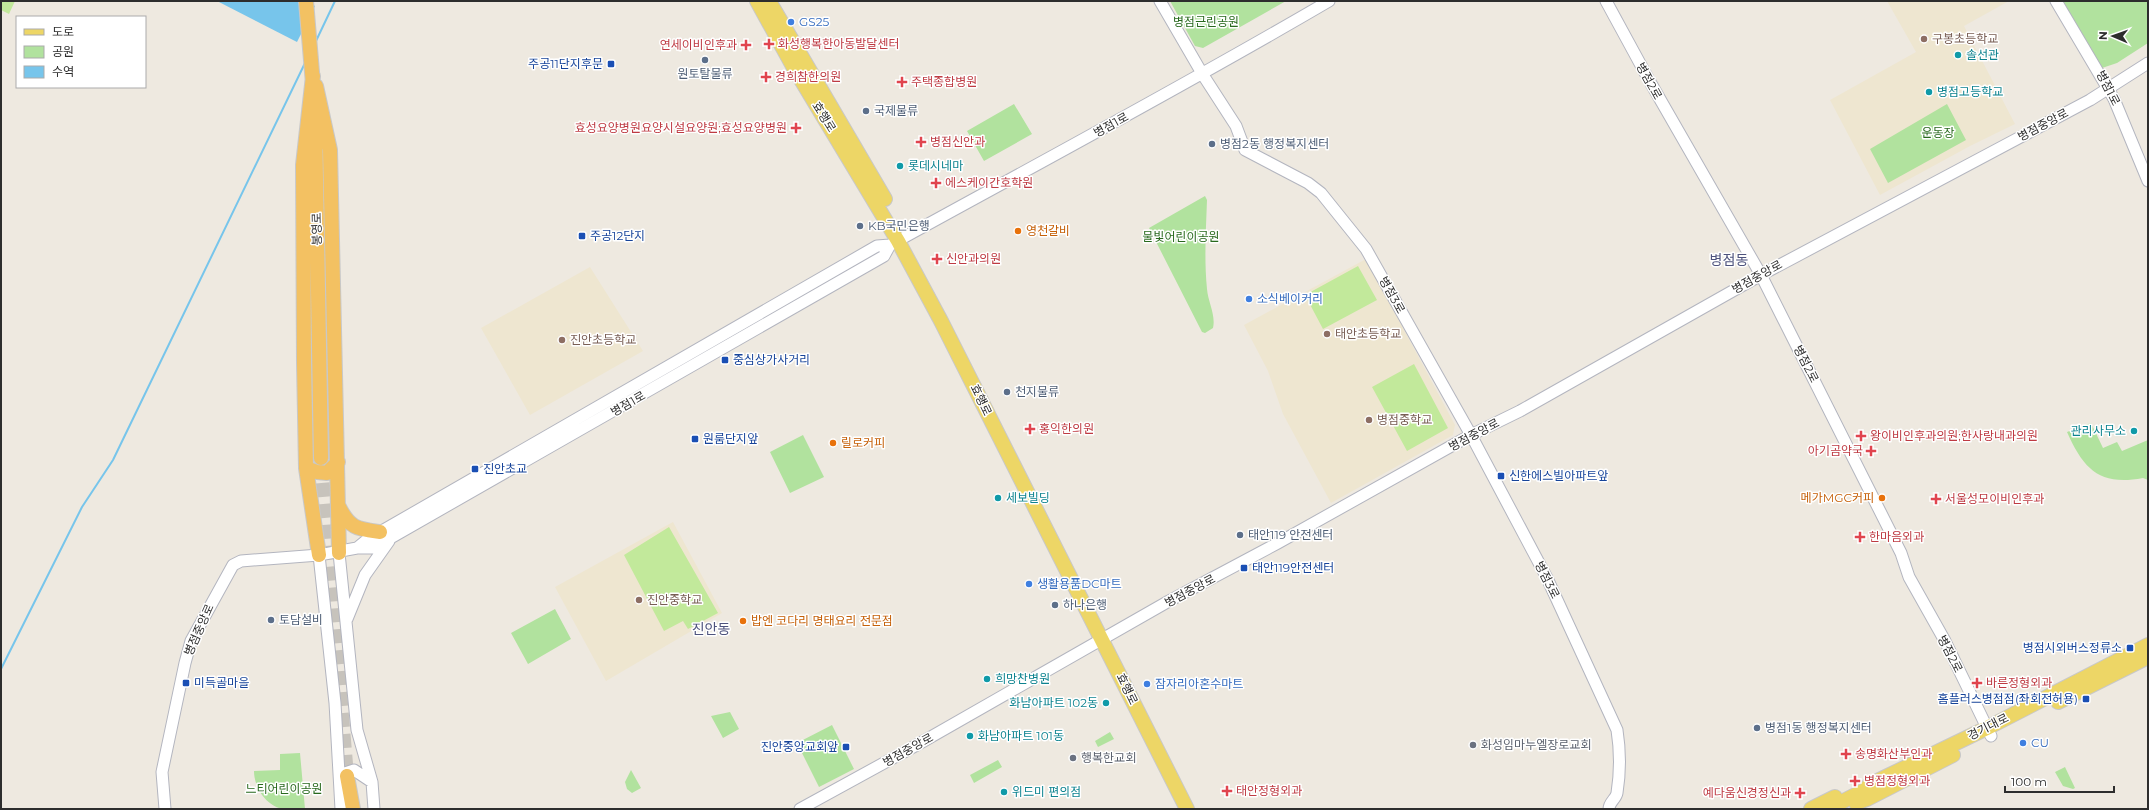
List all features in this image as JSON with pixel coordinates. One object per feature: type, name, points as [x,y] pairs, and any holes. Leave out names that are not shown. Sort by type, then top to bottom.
[{"type":"highway","name":"봉영로","points":[[307,5],[313,75],[321,458]]},
{"type":"highway","points":[[313,75],[330,150],[339,553]]},
{"type":"highway","points":[[313,75],[302,165],[306,468],[319,555]]},
{"type":"highway","points":[[306,468],[317,472],[327,473],[338,462]]},
{"type":"highway","points":[[339,507],[344,517],[357,529],[385,536]]},
{"type":"highway","points":[[349,809],[347,776],[353,809]]},
{"type":"main road","name":"효행로","points":[[757,1],[794,68],[898,241]]},
{"type":"main road","name":"효행로","points":[[769,1],[942,321],[1105,637],[1196,809]]},
{"type":"main road","name":"효행로","points":[[1105,637],[1187,809]]},
{"type":"main road","name":"경기대로","points":[[1845,809],[1867,799],[2148,645]]},
{"type":"main road","name":"경기대로","points":[[1828,809],[1865,790],[1869,785],[1989,732],[2148,657]]},
{"type":"main road","points":[[1811,809],[1839,794],[1861,785],[1869,785]]},
{"type":"main road","name":"경기대로","points":[[1854,809],[1867,799]]},
{"type":"street","name":"병점3로","points":[[1160,1],[1203,75],[1236,126],[1245,150],[1308,183],[1322,193],[1366,249],[1471,436],[1547,578],[1617,730],[1619,743],[1617,795],[1609,807]]},
{"type":"street","name":"병점1로","points":[[319,555],[339,553],[357,548],[368,539],[385,536],[877,246],[898,241],[1203,75],[1329,1]]},
{"type":"street","name":"병점2로","points":[[1606,1],[1649,80],[1761,275],[1901,553],[1909,577],[1945,641],[1989,732]]},
{"type":"street","name":"병점1로","points":[[2056,1],[2108,88],[2148,181]]},
{"type":"street","name":"병점중앙로","points":[[800,809],[922,742],[1105,637],[1471,436],[1520,411],[1761,275],[2083,104],[2148,63]]},
{"type":"street","points":[[346,621],[365,575],[385,536]]},
{"type":"street","points":[[339,553],[357,730],[372,782],[374,809]]},
{"type":"street","name":"병점중앙로","points":[[165,809],[162,772],[185,663],[191,641],[225,577],[233,566],[241,562],[319,555]]},
{"type":"street","points":[[319,555],[335,703],[341,809]]},
{"type":"street","points":[[339,782],[345,773],[354,770],[372,782]]},
{"type":"shaded area","points":[[1887,1],[2009,1],[1964,26],[2015,124],[1970,146],[1880,195],[1830,100],[1916,52]]},
{"type":"shaded area","points":[[1366,259],[1455,425],[1453,435],[1331,503],[1283,414],[1268,371],[1244,325]]},
{"type":"shaded area","name":"진안초등학교","points":[[590,267],[643,351],[530,415],[481,328]]},
{"type":"shaded area","name":"진안중학교","points":[[673,522],[722,613],[606,681],[555,587]]},
{"type":"green space","points":[[1,1],[15,1],[9,14],[1,10]]},
{"type":"green space","name":"병점근린공원","points":[[1170,1],[1286,1],[1203,48],[1195,46]]},
{"type":"green space","points":[[2062,1],[2148,1],[2148,43],[2117,63],[2102,68]]},
{"type":"green space","points":[[1014,104],[1032,134],[984,161],[967,131]]},
{"type":"green space","name":"운동장","points":[[1947,104],[1966,140],[1888,183],[1870,149]]},
{"type":"green space","name":"물빛어린이공원","points":[[1205,196],[1207,200],[1206,278],[1214,323],[1213,328],[1205,333],[1202,332],[1149,228]]},
{"type":"green space","points":[[1358,266],[1377,300],[1323,329],[1305,295]]},
{"type":"green space","points":[[1414,364],[1448,428],[1407,451],[1372,387]]},
{"type":"green space","points":[[2091,423],[2103,448],[2117,442],[2122,451],[2148,440],[2148,480],[2143,478],[2115,480],[2095,472],[2087,465],[2073,445],[2067,432]]},
{"type":"green space","points":[[803,435],[824,477],[790,493],[770,452]]},
{"type":"green space","points":[[669,527],[718,613],[688,629],[683,621],[664,631],[624,555]]},
{"type":"green space","points":[[555,609],[571,639],[528,664],[511,633]]},
{"type":"green space","points":[[730,712],[739,729],[723,738],[711,716]]},
{"type":"green space","points":[[832,725],[854,769],[819,787],[797,743]]},
{"type":"green space","points":[[1110,732],[1114,739],[1098,747],[1095,741]]},
{"type":"green space","name":"느티어린이공원","points":[[300,753],[305,809],[283,809],[277,807],[266,800],[262,795],[256,783],[254,771],[280,770],[280,754]]},
{"type":"green space","points":[[998,760],[1002,767],[974,783],[970,775]]},
{"type":"green space","points":[[2065,767],[2075,788],[2073,789],[2063,786],[2055,772]]},
{"type":"green space","points":[[631,770],[641,788],[632,793],[627,789],[625,782]]},
{"type":"water","points":[[217,1],[306,1],[315,6],[297,42]]},
{"type":"waterway","points":[[316,41],[335,1]]},
{"type":"waterway","points":[[1,669],[82,507],[113,460],[305,63]]},
{"type":"tunnel","points":[[321,462],[347,776]]},
{"type":"place","name":"GS25","points":[[791,22]]},
{"type":"place","name":"구봉초등학교","points":[[1924,39]]},
{"type":"place","name":"화성행복한아동발달센터","points":[[769,44]]},
{"type":"place","name":"연세이비인후과","points":[[746,45]]},
{"type":"place","name":"솔선관","points":[[1958,55]]},
{"type":"place","name":"원토탈물류","points":[[705,60]]},
{"type":"place","name":"주공11단지후문","points":[[611,64]]},
{"type":"place","name":"경희참한의원","points":[[766,77]]},
{"type":"place","name":"주택종합병원","points":[[902,82]]},
{"type":"place","name":"병점고등학교","points":[[1929,92]]},
{"type":"place","name":"국제물류","points":[[866,111]]},
{"type":"place","name":"효성요양병원요양시설요양원;효성요양병원","points":[[796,128]]},
{"type":"place","name":"병점신안과","points":[[921,142]]},
{"type":"place","name":"병점2동 행정복지센터","points":[[1212,144]]},
{"type":"place","name":"롯데시네마","points":[[900,166]]},
{"type":"place","name":"에스케이간호학원","points":[[936,183]]},
{"type":"place","name":"KB국민은행","points":[[860,226]]},
{"type":"place","name":"영천갈비","points":[[1018,231]]},
{"type":"place","name":"주공12단지","points":[[582,236]]},
{"type":"place","name":"신안과의원","points":[[937,259]]},
{"type":"place","name":"소식베이커리","points":[[1249,299]]},
{"type":"place","name":"태안초등학교","points":[[1327,334]]},
{"type":"place","name":"진안초등학교","points":[[562,340]]},
{"type":"place","name":"중심상가사거리","points":[[725,360]]},
{"type":"place","name":"천지물류","points":[[1007,392]]},
{"type":"place","name":"병점중학교","points":[[1369,420]]},
{"type":"place","name":"홍익한의원","points":[[1030,429]]},
{"type":"place","name":"관리사무소","points":[[2134,431]]},
{"type":"place","name":"왕이비인후과의원;한사랑내과의원","points":[[1861,436]]},
{"type":"place","name":"원룸단지앞","points":[[695,439]]},
{"type":"place","name":"릴로커피","points":[[833,443]]},
{"type":"place","name":"아기곰약국","points":[[1871,451]]},
{"type":"place","name":"진안초교","points":[[475,469]]},
{"type":"place","name":"신한에스빌아파트앞","points":[[1501,476]]},
{"type":"place","name":"세보빌딩","points":[[998,498]]},
{"type":"place","name":"메가MGC커피","points":[[1882,498]]},
{"type":"place","name":"서울성모이비인후과","points":[[1936,499]]},
{"type":"place","name":"태안119 안전센터","points":[[1240,535]]},
{"type":"place","name":"한마음외과","points":[[1860,537]]},
{"type":"place","name":"태안119안전센터","points":[[1244,568]]},
{"type":"place","name":"생활용품DC마트","points":[[1029,584]]},
{"type":"place","name":"진안중학교","points":[[639,600]]},
{"type":"place","name":"하나은행","points":[[1055,605]]},
{"type":"place","name":"토담설비","points":[[271,620]]},
{"type":"place","name":"밥엔 코다리 명태요리 전문점","points":[[743,621]]},
{"type":"place","name":"병점시외버스정류소","points":[[2130,648]]},
{"type":"place","name":"희망찬병원","points":[[987,679]]},
{"type":"place","name":"미득골마을","points":[[186,683]]},
{"type":"place","name":"바른정형외과","points":[[1977,683]]},
{"type":"place","name":"잠자리아혼수마트","points":[[1147,684]]},
{"type":"place","name":"홈플러스병점점(좌회전허용)","points":[[2086,699]]},
{"type":"place","name":"화남아파트 102동","points":[[1106,703]]},
{"type":"place","name":"병점1동 행정복지센터","points":[[1757,728]]},
{"type":"place","name":"화남아파트 101동","points":[[970,736]]},
{"type":"place","name":"CU","points":[[2023,743]]},
{"type":"place","name":"화성임마누엘장로교회","points":[[1473,745]]},
{"type":"place","name":"진안중앙교회앞","points":[[846,747]]},
{"type":"place","name":"송명화산부인과","points":[[1846,754]]},
{"type":"place","name":"행복한교회","points":[[1073,758]]},
{"type":"place","name":"병점정형외과","points":[[1855,781]]},
{"type":"place","name":"태안정형외과","points":[[1227,791]]},
{"type":"place","name":"위드미 편의점","points":[[1004,792]]},
{"type":"place","name":"예다움신경정신과","points":[[1800,793]]},
{"type":"district","name":"병점동","points":[[1729,260]]},
{"type":"district","name":"진안동","points":[[711,629]]}]
